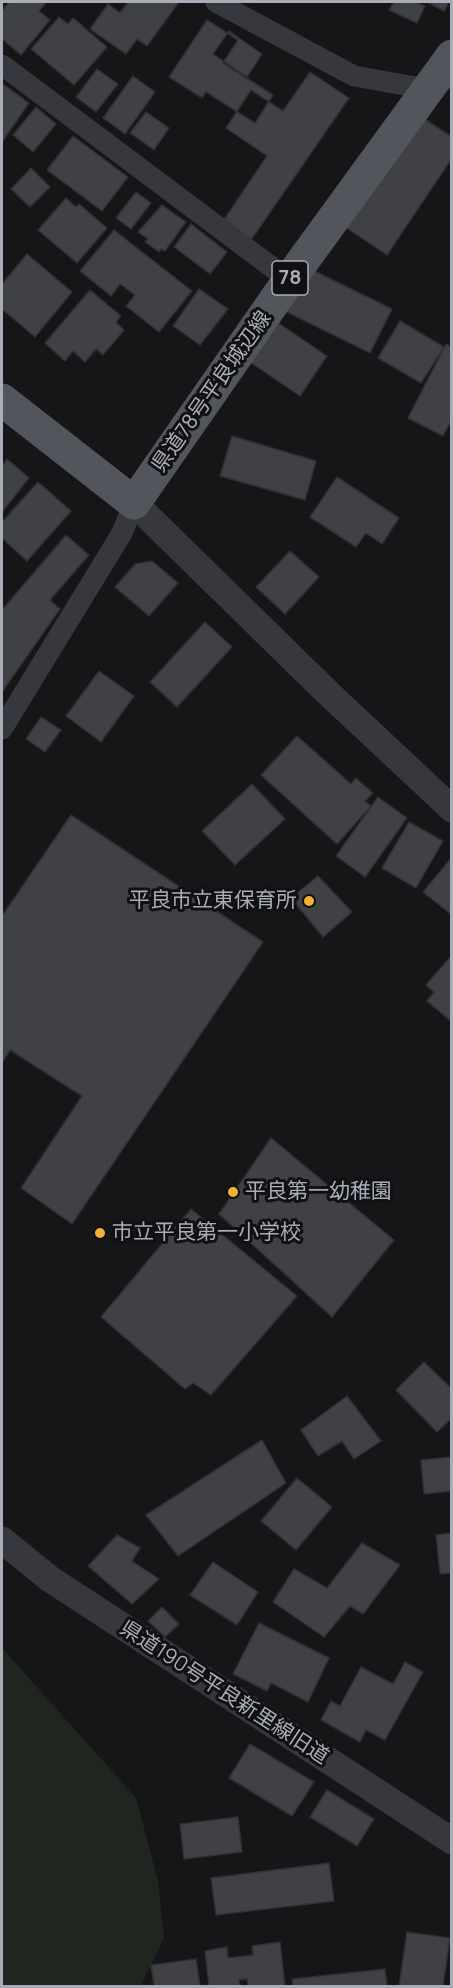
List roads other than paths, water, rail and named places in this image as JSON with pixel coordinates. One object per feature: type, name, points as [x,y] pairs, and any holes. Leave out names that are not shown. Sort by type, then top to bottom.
[{"type":"main road","name":"県道78号平良城辺線","points":[[134,503],[289,280],[452,56]]},
{"type":"main road","points":[[2,400],[134,503]]},
{"type":"street","points":[[216,2],[354,76],[427,89]]},
{"type":"street","points":[[2,65],[289,280]]},
{"type":"street","points":[[2,729],[122,533],[134,503],[327,693],[452,809]]},
{"type":"street","name":"県道190号平良新里線旧道","points":[[2,1540],[50,1579],[452,1841]]},
{"type":"place","name":"平良市立東保育所","points":[[309,901]]},
{"type":"place","name":"平良第一幼稚園","points":[[233,1192]]},
{"type":"place","name":"市立平良第一小学校","points":[[100,1233]]}]
